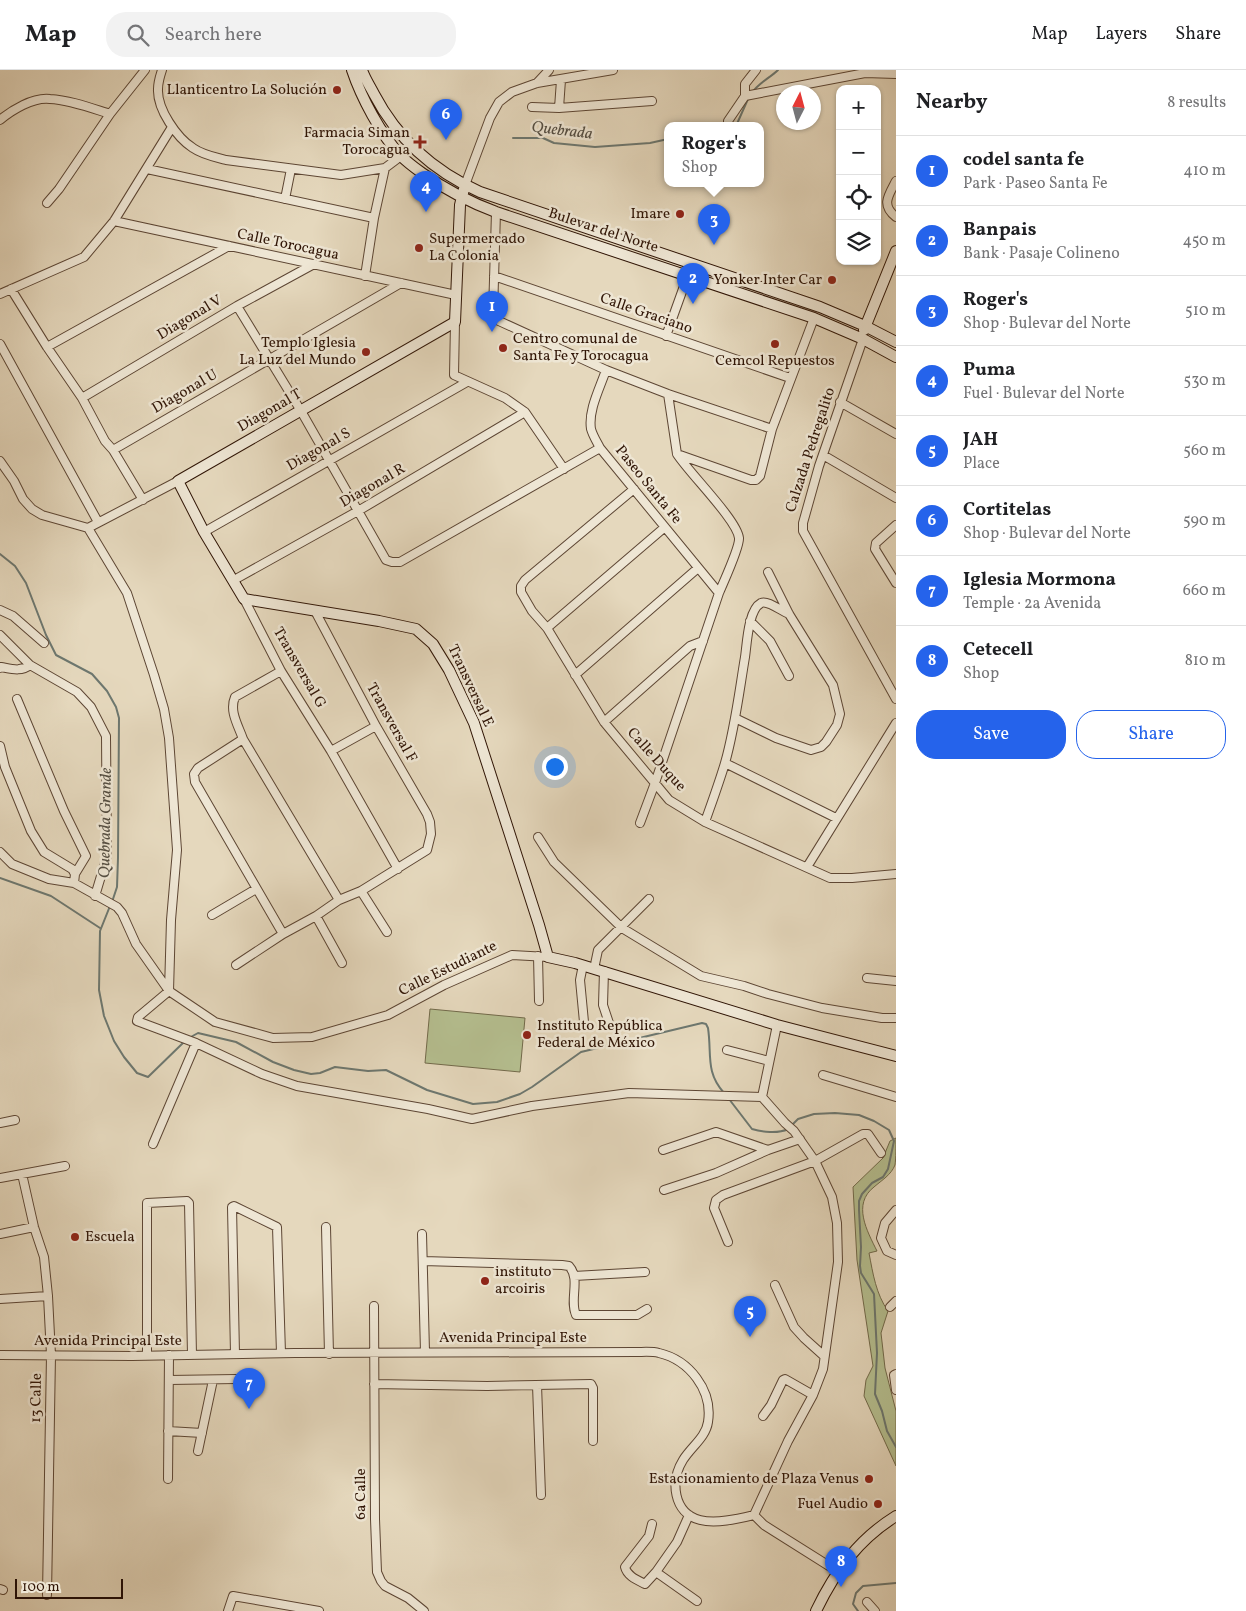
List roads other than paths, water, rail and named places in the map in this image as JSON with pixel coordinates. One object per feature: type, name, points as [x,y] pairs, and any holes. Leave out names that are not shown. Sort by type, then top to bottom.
[{"type":"street","points":[[47,203],[59,189],[110,114],[145,70]]},
{"type":"street","points":[[162,70],[158,89],[159,101],[172,127],[192,148],[208,156],[341,175],[385,168],[401,156]]},
{"type":"street","name":"Bulevar del Norte","points":[[352,70],[373,117],[401,156],[440,186],[462,198],[496,212],[814,318],[863,339],[896,357]]},
{"type":"street","name":"Bulevar del Norte","points":[[362,70],[382,108],[404,139],[430,162],[465,185],[480,192],[811,304],[865,326],[896,342]]},
{"type":"street","points":[[537,82],[549,70]]},
{"type":"street","points":[[449,393],[454,375],[460,205],[465,185],[490,118],[499,102],[512,92],[537,82],[561,80],[613,70]]},
{"type":"street","points":[[749,95],[745,84],[756,70]]},
{"type":"street","points":[[728,122],[749,95],[865,73],[896,74]]},
{"type":"street","points":[[559,108],[561,80]]},
{"type":"street","points":[[0,120],[30,103],[48,98],[110,114]]},
{"type":"street","points":[[532,107],[559,108],[652,101]]},
{"type":"street","points":[[0,294],[84,257],[114,221],[172,127]]},
{"type":"street","points":[[365,276],[374,218],[385,168]]},
{"type":"street","points":[[147,169],[374,218]]},
{"type":"street","points":[[286,199],[291,169]]},
{"type":"street","points":[[896,181],[887,198],[890,212],[896,217]]},
{"type":"street","points":[[496,212],[493,313],[499,321],[606,370],[668,394],[772,429]]},
{"type":"street","name":"Calle Torocagua","points":[[114,221],[456,295]]},
{"type":"street","points":[[47,347],[229,246]]},
{"type":"street","points":[[863,339],[865,326],[896,251]]},
{"type":"street","name":"Diagonal V","points":[[82,398],[238,306],[314,264]]},
{"type":"street","points":[[666,336],[688,275]]},
{"type":"street","name":"Calle Graciano","points":[[494,276],[790,378]]},
{"type":"street","name":"Diagonal U","points":[[113,450],[400,283]]},
{"type":"street","points":[[11,289],[82,398],[105,441],[113,450],[143,500]]},
{"type":"street","points":[[238,306],[301,411],[386,560],[400,562],[600,448]]},
{"type":"street","points":[[677,454],[751,480],[756,480],[760,476],[772,429],[814,318]]},
{"type":"street","name":"Diagonal T","points":[[88,528],[178,481],[455,322]]},
{"type":"street","name":"Calzada Pedregalito","points":[[863,339],[823,455],[803,523],[803,531],[896,699]]},
{"type":"street","points":[[0,344],[98,522]]},
{"type":"street","name":"Paseo Santa Fe","points":[[606,370],[592,412],[591,421],[594,436],[600,448],[719,593]]},
{"type":"street","points":[[454,375],[505,398],[525,412],[564,469]]},
{"type":"street","name":"Diagonal S","points":[[204,532],[467,382]]},
{"type":"street","points":[[640,823],[719,593],[739,544],[736,529],[730,519],[684,466],[677,454],[668,394]]},
{"type":"street","points":[[840,402],[896,434]]},
{"type":"street","name":"Diagonal R","points":[[234,580],[358,511],[525,412]]},
{"type":"street","points":[[823,455],[896,498]]},
{"type":"street","points":[[0,461],[14,481],[23,499],[32,510],[88,528],[127,593],[164,709],[169,738],[177,850],[171,920],[169,991],[138,1017],[138,1023],[192,1042],[262,1074],[296,1086],[428,1108],[472,1119],[532,1106],[628,1092],[762,1097],[800,1139],[815,1161],[832,1196],[837,1223],[838,1262],[822,1369],[813,1395],[788,1442],[754,1515]]},
{"type":"street","name":"Transversal G","points":[[178,481],[204,532],[234,580],[281,671],[332,752],[398,869]]},
{"type":"street","name":"Calle Duque","points":[[634,489],[525,580],[521,586],[521,592],[532,611],[547,628],[604,722],[669,800],[706,822],[830,878],[896,874]]},
{"type":"street","points":[[896,525],[876,543],[875,549],[896,583]]},
{"type":"street","points":[[547,628],[665,527]]},
{"type":"street","points":[[575,676],[698,568]]},
{"type":"street","points":[[735,718],[776,738],[811,750],[821,747],[826,742],[837,725],[840,714],[833,685],[789,614],[768,572]]},
{"type":"street","name":"Transversal E","points":[[244,599],[380,620],[416,629],[433,644],[449,670],[474,723],[537,916],[543,957]]},
{"type":"street","points":[[706,822],[725,763],[735,718],[750,621],[758,606],[765,602],[769,602],[779,610],[789,614]]},
{"type":"street","points":[[0,610],[13,616],[44,643]]},
{"type":"street","name":"Transversal F","points":[[315,611],[430,822],[431,834],[427,850],[398,869]]},
{"type":"street","points":[[750,621],[770,641],[789,676]]},
{"type":"street","points":[[0,636],[30,665],[77,692],[91,707],[106,736],[107,856],[95,896]]},
{"type":"street","points":[[604,722],[690,646],[703,641]]},
{"type":"street","points":[[0,668],[25,670],[30,665]]},
{"type":"street","points":[[281,671],[235,697],[232,704],[233,710],[243,739],[339,900]]},
{"type":"street","points":[[0,852],[12,864],[49,879],[74,883],[75,874],[86,856],[64,811],[17,699]]},
{"type":"street","points":[[807,867],[896,723]]},
{"type":"street","points":[[332,752],[376,726]]},
{"type":"street","points":[[243,739],[198,768],[194,774],[195,782],[283,934]]},
{"type":"street","points":[[0,746],[5,767],[31,831],[44,852],[72,868],[75,874]]},
{"type":"street","points":[[725,763],[836,818]]},
{"type":"street","points":[[538,837],[554,862],[622,928],[701,976],[822,1008],[882,1018],[896,1018]]},
{"type":"street","points":[[236,965],[339,900],[361,891],[398,869]]},
{"type":"street","name":"Calle Estudiante","points":[[74,883],[117,907],[122,912],[136,944],[169,991],[214,1022],[273,1038],[312,1037],[388,1015],[444,985],[512,955],[543,957],[583,965],[777,1025],[896,1056]]},
{"type":"street","points":[[212,915],[256,889]]},
{"type":"street","points":[[361,891],[388,932]]},
{"type":"street","points":[[610,1026],[603,1004],[598,950],[649,899]]},
{"type":"street","points":[[316,916],[342,963]]},
{"type":"street","points":[[540,1001],[543,957]]},
{"type":"street","points":[[583,965],[580,980],[584,1022]]},
{"type":"street","points":[[867,978],[896,982]]},
{"type":"street","points":[[762,1097],[777,1025]]},
{"type":"street","points":[[153,1144],[192,1042]]},
{"type":"street","points":[[727,1050],[769,1062]]},
{"type":"street","points":[[823,1075],[896,1097]]},
{"type":"street","points":[[0,1123],[15,1120]]},
{"type":"street","points":[[663,1150],[716,1132],[768,1150]]},
{"type":"street","points":[[728,1242],[714,1208],[714,1204],[719,1198],[815,1161],[863,1134],[868,1134],[881,1153]]},
{"type":"street","points":[[664,1190],[800,1139]]},
{"type":"street","points":[[0,1178],[65,1166]]},
{"type":"street","name":"13 Calle","points":[[22,1174],[34,1227],[44,1257],[48,1296],[51,1355],[47,1595]]},
{"type":"street","points":[[147,1355],[147,1203],[187,1201],[189,1212],[192,1355]]},
{"type":"street","points":[[235,1354],[232,1208],[234,1206],[277,1227],[281,1353]]},
{"type":"street","points":[[896,1210],[885,1223],[881,1238],[887,1251],[896,1255]]},
{"type":"street","points":[[0,1234],[34,1227]]},
{"type":"street","points":[[326,1227],[329,1354]]},
{"type":"street","points":[[422,1234],[425,1352]]},
{"type":"street","points":[[423,1261],[562,1264],[569,1266],[574,1276],[573,1308],[576,1316],[637,1315],[647,1309]]},
{"type":"street","points":[[574,1276],[645,1272]]},
{"type":"street","points":[[775,1285],[794,1326],[824,1356]]},
{"type":"street","points":[[0,1299],[48,1296]]},
{"type":"street","name":"6a Calle","points":[[374,1306],[377,1572],[385,1586],[408,1598],[424,1611]]},
{"type":"street","name":"Avenida Principal Este","points":[[0,1355],[374,1354],[425,1352],[659,1353],[681,1363],[697,1377],[707,1400],[708,1423],[698,1442],[683,1460],[677,1474],[675,1488],[681,1506],[689,1515]]},
{"type":"street","points":[[168,1479],[169,1355]]},
{"type":"street","points":[[896,1374],[894,1375],[896,1390]]},
{"type":"street","points":[[169,1380],[236,1379]]},
{"type":"street","points":[[763,1416],[771,1405],[782,1380],[785,1379],[813,1395]]},
{"type":"street","points":[[198,1451],[214,1380]]},
{"type":"street","points":[[374,1384],[591,1384],[593,1388],[593,1441]]},
{"type":"street","points":[[537,1385],[540,1495]]},
{"type":"street","points":[[168,1431],[202,1432]]},
{"type":"street","points":[[652,1524],[649,1536],[625,1567],[632,1577],[645,1584],[656,1572],[676,1542],[689,1515],[700,1520],[712,1522],[754,1515]]},
{"type":"street","points":[[754,1515],[764,1525],[838,1571]]},
{"type":"street","points":[[816,1611],[838,1571],[862,1542],[896,1516]]},
{"type":"street","points":[[823,1611],[843,1573],[857,1555],[878,1534],[896,1521]]},
{"type":"street","points":[[656,1572],[697,1601]]},
{"type":"street","points":[[228,1611],[233,1596],[319,1611]]},
{"type":"street","points":[[867,1602],[875,1611]]},
{"type":"waterway","name":"Quebrada","points":[[752,93],[757,86],[778,70]]},
{"type":"waterway","name":"Quebrada","points":[[738,122],[748,99]]},
{"type":"waterway","name":"Quebrada","points":[[513,138],[543,138],[554,143],[595,147],[650,143],[664,140]]},
{"type":"waterway","name":"Quebrada Grande","points":[[0,554],[15,566],[26,583],[46,635],[56,655],[92,674],[107,691],[116,707],[119,718],[118,858],[117,887],[112,902]]},
{"type":"waterway","points":[[0,878],[51,896],[100,928]]},
{"type":"waterway","name":"Quebrada Grande","points":[[110,906],[100,931],[99,990],[104,1016],[114,1041],[137,1073],[148,1077],[185,1041]]},
{"type":"waterway","name":"Quebrada Grande","points":[[189,1038],[198,1033],[236,1042],[273,1062],[311,1074],[320,1073],[335,1067],[368,1071],[386,1070],[427,1090],[473,1104],[497,1102],[520,1094],[581,1052],[702,1023],[706,1024],[708,1028],[710,1062],[714,1078],[724,1093]]},
{"type":"waterway","name":"Quebrada Grande","points":[[729,1099],[752,1129],[770,1132],[780,1132],[788,1129]]},
{"type":"waterway","name":"Quebrada Grande","points":[[791,1126],[798,1119],[814,1114],[859,1115],[889,1130],[894,1141],[888,1169],[883,1177],[872,1183],[862,1194],[859,1201],[859,1210],[861,1273],[874,1294],[877,1353],[875,1394],[887,1431],[896,1447]]},
{"type":"waterway","name":"Quebrada Grande","points":[[858,1611],[853,1604],[856,1593],[863,1586],[896,1583]]},
{"type":"place","name":"Llanticentro La Solución","points":[[337,90]]},
{"type":"place","name":"Cortitelas","points":[[446,140]]},
{"type":"place","name":"Farmacia Siman Torocagua","points":[[420,142]]},
{"type":"place","name":"Puma","points":[[426,212]]},
{"type":"place","name":"Imare","points":[[680,214]]},
{"type":"place","name":"Roger's","points":[[714,245]]},
{"type":"place","name":"Supermercado La Colonia","points":[[419,248]]},
{"type":"place","name":"Yonker Inter Car","points":[[832,280]]},
{"type":"place","name":"Banpais","points":[[693,304]]},
{"type":"place","name":"codel santa fe","points":[[492,332]]},
{"type":"place","name":"Cemcol Repuestos","points":[[775,344]]},
{"type":"place","name":"Centro comunal de Santa Fe y Torocagua","points":[[503,348]]},
{"type":"place","name":"Templo Iglesia La Luz del Mundo","points":[[366,352]]},
{"type":"place","name":"Instituto República Federal de México","points":[[527,1035]]},
{"type":"place","name":"Escuela","points":[[75,1237]]},
{"type":"place","name":"instituto arcoiris","points":[[485,1281]]},
{"type":"place","name":"JAH","points":[[750,1337]]},
{"type":"place","name":"Iglesia Mormona","points":[[249,1409]]},
{"type":"place","name":"Estacionamiento de Plaza Venus","points":[[869,1479]]},
{"type":"place","name":"Fuel Audio","points":[[878,1504]]},
{"type":"place","name":"Cetecell","points":[[841,1587]]}]
